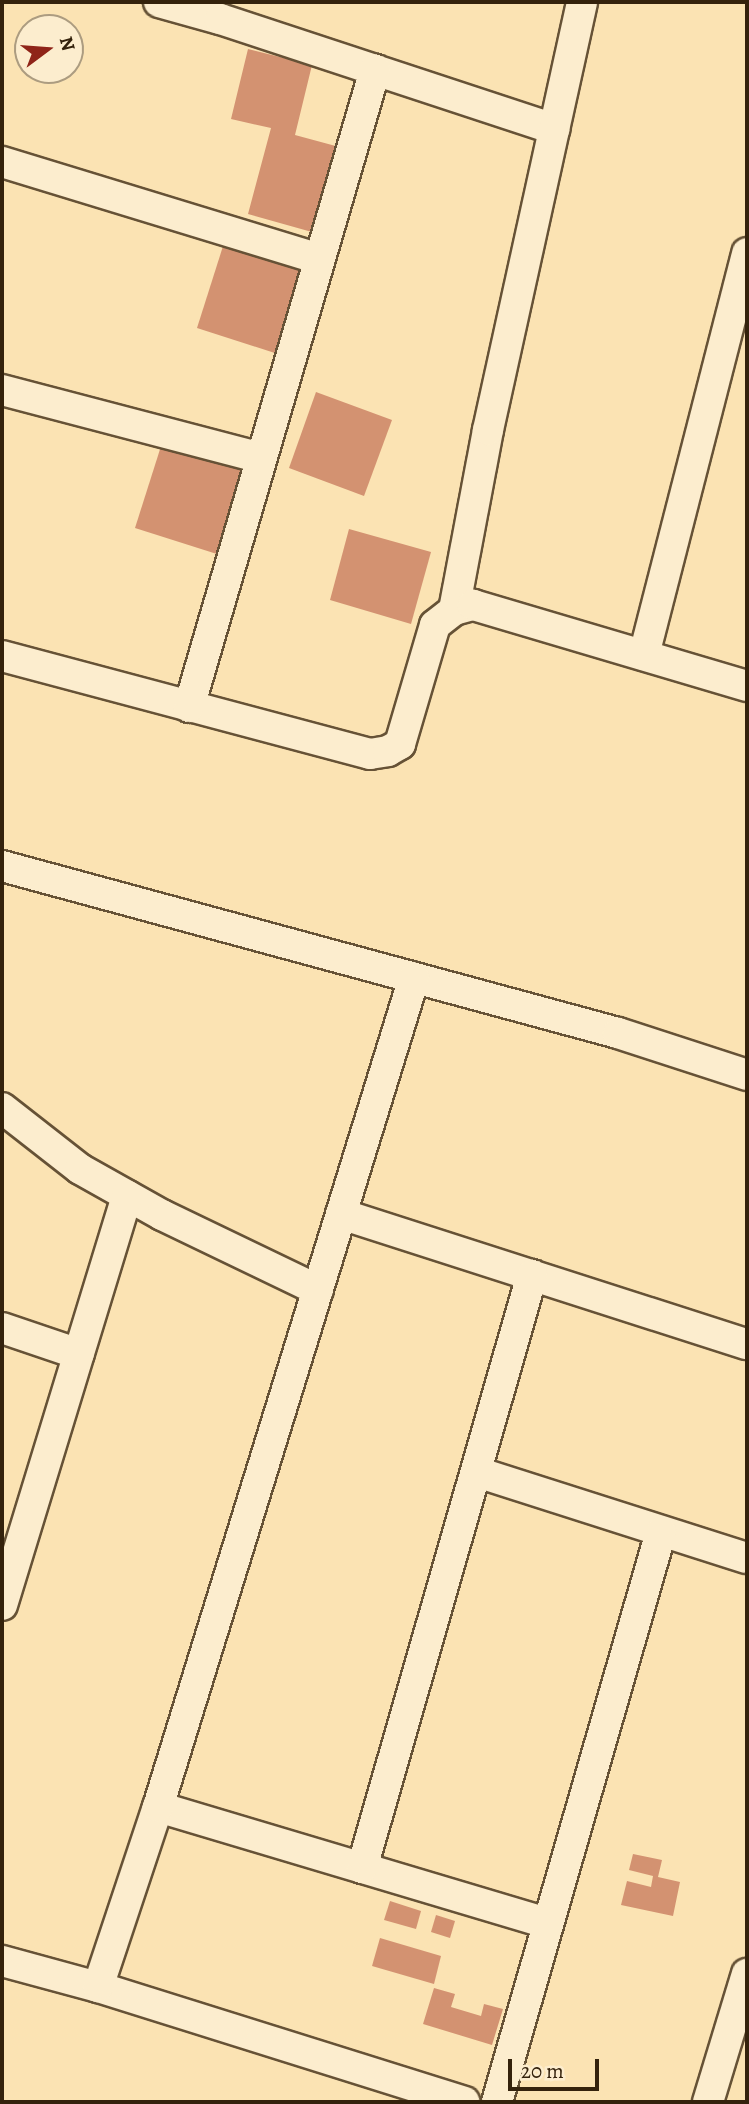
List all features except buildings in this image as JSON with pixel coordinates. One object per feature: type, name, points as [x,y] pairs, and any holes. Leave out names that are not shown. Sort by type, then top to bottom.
[{"type":"street","points":[[159,2],[554,129]]},
{"type":"street","points":[[454,610],[488,430],[582,2]]},
{"type":"street","points":[[189,707],[375,70]]},
{"type":"street","points":[[2,162],[319,259]]},
{"type":"street","points":[[644,655],[747,253]]},
{"type":"street","points":[[2,390],[261,458]]},
{"type":"street","points":[[2,656],[370,754],[388,751],[400,744],[435,625],[454,610],[472,605],[747,686]]},
{"type":"street","points":[[3,873],[618,1033],[747,1075]]},
{"type":"street","points":[[98,1987],[158,1807],[414,978]]},
{"type":"street","points":[[2,1108],[80,1169],[127,1196],[318,1290]]},
{"type":"street","points":[[2,1605],[127,1196]]},
{"type":"street","points":[[341,1214],[747,1344]]},
{"type":"street","points":[[362,1868],[532,1275]]},
{"type":"street","points":[[2,1328],[79,1354]]},
{"type":"street","points":[[477,1472],[747,1558]]},
{"type":"street","points":[[497,2102],[661,1532]]},
{"type":"street","points":[[158,1807],[548,1923]]},
{"type":"street","points":[[2,1961],[98,1987],[464,2102]]},
{"type":"street","points":[[708,2102],[747,1974]]}]
